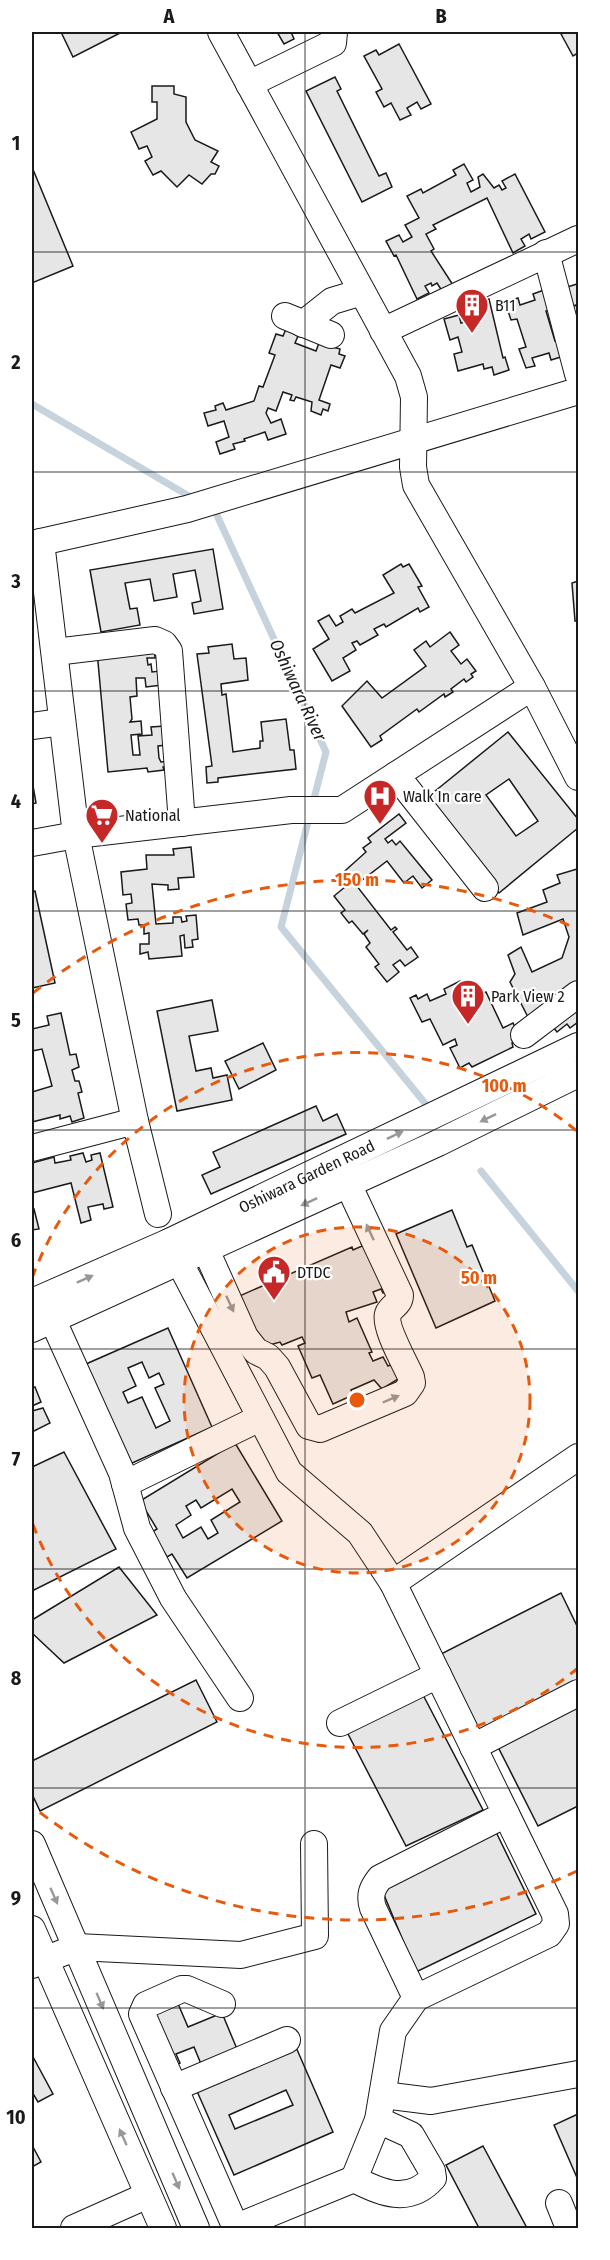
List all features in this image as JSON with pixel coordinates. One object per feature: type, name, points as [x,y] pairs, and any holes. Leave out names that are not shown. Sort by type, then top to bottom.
[{"type":"street","points":[[221,32],[408,376],[414,397],[412,467],[422,501],[532,687],[579,777]]},
{"type":"street","points":[[249,84],[333,43],[334,32]]},
{"type":"street","points":[[384,331],[579,239]]},
{"type":"street","points":[[546,253],[579,374]]},
{"type":"street","points":[[331,335],[294,320],[332,301],[362,292]]},
{"type":"street","points":[[158,1214],[135,1121],[76,835],[55,652],[36,543],[187,509],[413,439],[579,391]]},
{"type":"street","points":[[55,652],[155,640],[164,644],[169,651],[182,823]]},
{"type":"street","points":[[32,843],[76,835],[291,810],[342,810],[532,687]]},
{"type":"street","points":[[32,726],[62,722]]},
{"type":"street","points":[[396,775],[485,888]]},
{"type":"street","points":[[524,1035],[579,994]]},
{"type":"street","name":"Oshiwara Garden Road","points":[[40,1312],[175,1252],[579,1046]]},
{"type":"street","name":"Oshiwara Garden Road","points":[[175,1252],[206,1250],[579,1074]]},
{"type":"street","points":[[32,1148],[135,1121]]},
{"type":"street","points":[[206,1250],[245,1337],[256,1351],[268,1357],[277,1367],[309,1426],[320,1429],[405,1393],[412,1383],[411,1377],[388,1324],[390,1311],[398,1304],[400,1295],[348,1184]]},
{"type":"street","points":[[175,1252],[289,1472],[360,1533],[393,1583],[555,1914],[556,1924],[549,1934],[416,1998],[393,2031],[378,2120],[354,2179],[235,2228],[142,2014],[146,2005],[187,1989],[222,2004]]},
{"type":"street","points":[[40,1312],[125,1484],[134,1521],[173,1598],[240,1698]]},
{"type":"street","points":[[125,1484],[260,1418]]},
{"type":"street","points":[[393,1583],[579,1457]]},
{"type":"street","points":[[340,1723],[438,1674]]},
{"type":"street","points":[[473,1747],[579,1693]]},
{"type":"street","points":[[416,1998],[373,1908],[370,1898],[373,1887],[380,1878],[506,1814]]},
{"type":"street","points":[[32,1844],[196,2229]]},
{"type":"street","points":[[38,1962],[77,1947],[241,1955],[315,1936],[314,1844]]},
{"type":"street","points":[[32,1929],[38,1962],[164,2229]]},
{"type":"street","points":[[174,2088],[287,2040]]},
{"type":"street","points":[[383,2095],[431,2101],[579,2074]]},
{"type":"street","points":[[354,2179],[377,2191],[399,2196],[428,2183],[433,2178],[432,2170],[411,2135],[378,2120]]},
{"type":"street","points":[[74,2229],[148,2195]]},
{"type":"street","points":[[559,2203],[569,2229]]},
{"type":"building","points":[[61,32],[122,32],[73,57]]},
{"type":"building","points":[[277,32],[291,32],[294,39],[284,44]]},
{"type":"building","points":[[578,32],[578,53],[573,56],[561,34]]},
{"type":"building","points":[[399,44],[431,104],[421,109],[417,102],[407,108],[411,115],[400,120],[391,103],[384,107],[376,92],[382,89],[364,56],[376,50],[379,55]]},
{"type":"building","points":[[335,77],[341,89],[337,91],[379,176],[386,173],[392,187],[362,202],[306,91]]},
{"type":"building","points":[[152,86],[174,86],[174,94],[186,97],[186,122],[195,140],[218,151],[211,162],[219,166],[215,174],[211,174],[202,184],[189,175],[177,187],[161,171],[153,175],[145,161],[152,157],[147,146],[139,149],[131,132],[157,119],[157,102],[152,102]]},
{"type":"building","points":[[464,164],[473,180],[467,183],[471,192],[480,187],[478,177],[483,174],[494,188],[499,185],[502,190],[506,188],[502,181],[515,174],[545,232],[531,239],[529,234],[521,239],[525,246],[513,253],[487,198],[433,225],[436,229],[426,234],[434,249],[431,251],[453,285],[442,291],[437,283],[432,286],[431,283],[425,286],[429,293],[417,299],[396,255],[394,256],[386,241],[399,235],[403,242],[412,237],[405,225],[419,218],[407,196],[421,189],[423,193],[456,175],[453,170]]},
{"type":"building","points":[[32,167],[73,266],[32,283]]},
{"type":"building","points":[[577,284],[578,313],[576,305],[570,307],[564,288]]},
{"type":"building","points":[[544,290],[550,310],[546,311],[555,341],[559,340],[564,356],[551,360],[549,353],[532,358],[535,366],[526,368],[519,349],[526,347],[517,319],[511,320],[505,302],[518,298],[520,305],[535,300],[533,294]]},
{"type":"building","name":"B11","points":[[489,299],[503,358],[505,357],[509,370],[494,375],[492,367],[484,369],[483,364],[458,371],[454,354],[462,352],[458,337],[450,340],[444,319],[459,315],[461,323],[483,317],[479,302]]},
{"type":"building","points":[[286,329],[298,336],[295,343],[316,351],[319,343],[340,349],[339,354],[345,356],[340,368],[331,365],[319,400],[330,404],[328,411],[323,409],[321,415],[311,411],[312,402],[296,397],[294,401],[290,400],[292,395],[283,392],[276,411],[268,408],[266,413],[271,423],[281,419],[286,434],[268,440],[265,432],[233,444],[235,449],[220,454],[216,442],[229,437],[224,421],[208,426],[204,413],[216,410],[215,406],[223,403],[226,410],[254,401],[259,386],[263,387],[275,355],[269,353],[276,334],[283,336]]},
{"type":"building","points":[[213,549],[223,609],[194,614],[192,603],[201,601],[195,570],[173,574],[177,597],[154,601],[150,579],[125,583],[130,609],[137,608],[140,625],[101,632],[90,570]]},
{"type":"building","points":[[401,564],[403,567],[409,564],[422,586],[418,587],[429,607],[420,612],[418,608],[386,627],[384,624],[374,629],[378,635],[360,645],[357,641],[352,643],[356,650],[343,658],[350,671],[332,681],[313,649],[329,639],[318,621],[329,615],[336,626],[343,622],[340,616],[352,609],[355,613],[394,593],[383,575]]},
{"type":"building","points":[[578,581],[578,621],[575,621],[572,583]]},
{"type":"building","points":[[450,632],[459,645],[451,651],[461,664],[467,659],[476,671],[471,674],[473,677],[466,682],[464,679],[451,689],[453,692],[445,697],[444,694],[419,712],[417,709],[380,736],[382,740],[371,747],[342,706],[367,681],[382,698],[426,666],[414,650],[426,641],[430,647]]},
{"type":"building","points":[[232,644],[234,659],[246,658],[248,680],[221,684],[222,695],[226,694],[233,752],[260,748],[260,741],[263,741],[261,722],[286,719],[290,750],[294,750],[296,769],[218,778],[218,782],[207,783],[206,767],[212,766],[197,654],[209,653],[208,647]]},
{"type":"building","points":[[154,646],[155,658],[147,658],[148,665],[151,664],[152,672],[160,671],[162,685],[146,687],[145,678],[136,678],[137,696],[130,697],[132,719],[130,722],[141,721],[142,734],[131,735],[133,755],[140,755],[138,736],[152,735],[151,727],[165,726],[167,745],[158,746],[159,758],[161,762],[169,761],[169,766],[163,767],[164,770],[148,772],[147,768],[108,772],[97,651]]},
{"type":"building","points":[[508,732],[578,819],[578,828],[499,893],[424,800]],"holes":[[[509,779],[538,821],[516,836],[486,795]]]},
{"type":"building","points":[[32,780],[36,803],[32,804]]},
{"type":"building","points":[[399,814],[406,823],[385,839],[388,843],[392,840],[396,845],[400,841],[432,880],[422,888],[413,876],[404,883],[387,861],[356,885],[391,930],[395,927],[397,929],[393,932],[407,950],[411,947],[418,957],[405,966],[400,960],[393,965],[399,972],[387,982],[375,967],[379,964],[366,947],[370,943],[364,934],[368,930],[363,934],[352,921],[349,923],[341,913],[345,910],[334,896],[345,887],[337,878],[366,852],[363,848],[371,842],[368,838]]},
{"type":"building","points":[[191,847],[194,877],[178,878],[179,889],[168,890],[168,885],[152,884],[156,924],[173,923],[173,917],[181,917],[182,922],[187,921],[186,916],[196,915],[198,939],[192,940],[193,947],[185,948],[184,935],[180,936],[182,956],[149,959],[148,952],[140,954],[140,944],[149,944],[149,933],[144,934],[144,925],[139,925],[138,919],[128,920],[126,904],[132,903],[131,894],[123,895],[121,872],[147,869],[146,855],[174,855],[173,849]]},
{"type":"building","points":[[577,869],[578,980],[528,1017],[510,982],[515,974],[508,955],[521,947],[532,972],[562,958],[569,937],[563,919],[523,935],[517,913],[547,902],[543,890],[560,883],[557,875]]},
{"type":"building","points":[[35,891],[55,983],[32,988],[32,892]]},
{"type":"building","name":"Park View 2","points":[[460,981],[469,1000],[486,992],[503,1028],[513,1023],[521,1039],[512,1043],[513,1047],[472,1067],[469,1063],[460,1068],[450,1048],[457,1045],[455,1039],[443,1045],[430,1019],[422,1022],[410,998],[416,995],[418,999],[427,994],[430,1001],[446,994],[444,989]]},
{"type":"building","points":[[578,999],[578,1022],[570,1028],[567,1024],[557,1032],[549,1022]]},
{"type":"building","points":[[212,1000],[218,1031],[189,1036],[196,1071],[211,1068],[213,1078],[227,1075],[232,1100],[177,1111],[157,1011]]},
{"type":"building","points":[[61,1013],[70,1055],[76,1054],[79,1067],[72,1070],[75,1081],[79,1081],[82,1092],[78,1093],[84,1118],[72,1122],[70,1116],[60,1119],[60,1115],[32,1122],[32,1092],[52,1086],[42,1049],[32,1051],[32,1029],[49,1025],[47,1016]]},
{"type":"building","points":[[263,1043],[276,1070],[239,1089],[225,1061]]},
{"type":"building","points":[[316,1106],[323,1121],[337,1114],[346,1134],[211,1194],[202,1175],[220,1167],[213,1152]]},
{"type":"building","points":[[83,1153],[86,1162],[92,1160],[91,1155],[100,1153],[113,1207],[104,1209],[103,1204],[88,1207],[91,1220],[81,1223],[71,1183],[32,1193],[32,1163],[54,1157],[55,1163],[71,1160],[70,1156]]},
{"type":"building","points":[[34,1209],[39,1229],[32,1230],[32,1210]]},
{"type":"building","points":[[452,1210],[467,1247],[472,1245],[495,1301],[436,1328],[396,1234]]},
{"type":"building","points":[[370,1240],[392,1289],[383,1293],[381,1289],[373,1292],[377,1302],[346,1312],[349,1322],[357,1318],[372,1352],[369,1353],[373,1361],[383,1357],[388,1366],[393,1364],[403,1376],[382,1389],[374,1380],[351,1390],[353,1395],[333,1404],[320,1375],[312,1378],[298,1346],[305,1343],[302,1337],[282,1345],[280,1342],[262,1347],[237,1297],[352,1247],[353,1250],[362,1246],[361,1243]]},
{"type":"building","points":[[168,1328],[212,1427],[130,1464],[86,1364]],"holes":[[[142,1362],[149,1378],[159,1373],[164,1384],[155,1388],[170,1421],[156,1428],[142,1397],[128,1403],[123,1392],[136,1386],[128,1368]]]},
{"type":"building","points":[[35,1387],[41,1402],[32,1406],[32,1388]]},
{"type":"building","points":[[43,1408],[50,1423],[32,1432],[32,1411]]},
{"type":"building","points":[[235,1443],[282,1521],[187,1578],[172,1554],[167,1557],[152,1532],[157,1529],[140,1501]],"holes":[[[232,1489],[240,1502],[211,1520],[218,1533],[208,1539],[201,1527],[183,1538],[176,1525],[191,1515],[186,1506],[196,1500],[201,1508]]]},
{"type":"building","points":[[64,1452],[116,1549],[32,1591],[32,1467]]},
{"type":"building","points":[[119,1567],[157,1615],[64,1663],[32,1633],[32,1620]]},
{"type":"building","points":[[561,1593],[578,1628],[578,1684],[481,1733],[441,1654]]},
{"type":"building","points":[[196,1680],[217,1722],[40,1811],[32,1794],[32,1761]]},
{"type":"building","points":[[421,1691],[483,1810],[406,1846],[346,1730]]},
{"type":"building","points":[[578,1701],[578,1806],[538,1826],[496,1743]]},
{"type":"building","points":[[496,1832],[536,1914],[416,1972],[382,1890]]},
{"type":"building","points":[[176,1999],[188,2027],[222,2013],[237,2049],[201,2064],[194,2047],[176,2054],[180,2063],[169,2068],[146,2012]]},
{"type":"building","points":[[295,2045],[333,2132],[234,2175],[196,2089]],"holes":[[[286,2090],[293,2105],[235,2129],[229,2115]]]},
{"type":"building","points":[[32,2055],[53,2094],[38,2102],[32,2092]]},
{"type":"building","points":[[578,2114],[578,2180],[554,2125]]},
{"type":"building","points":[[32,2145],[41,2162],[32,2167]]},
{"type":"building","points":[[483,2146],[527,2228],[479,2228],[446,2165]]},
{"type":"waterway","name":"Oshiwara River","points":[[32,404],[194,499]]},
{"type":"waterway","name":"Oshiwara River","points":[[211,509],[215,511],[326,752],[281,927],[429,1108]]},
{"type":"waterway","name":"Oshiwara River","points":[[481,1171],[578,1291]]},
{"type":"place","name":"B11","points":[[472,334]]},
{"type":"place","name":"Walk In care","points":[[380,825]]},
{"type":"place","name":"National","points":[[102,844]]},
{"type":"place","name":"Park View 2","points":[[468,1025]]},
{"type":"place","name":"DTDC","points":[[274,1301]]}]
